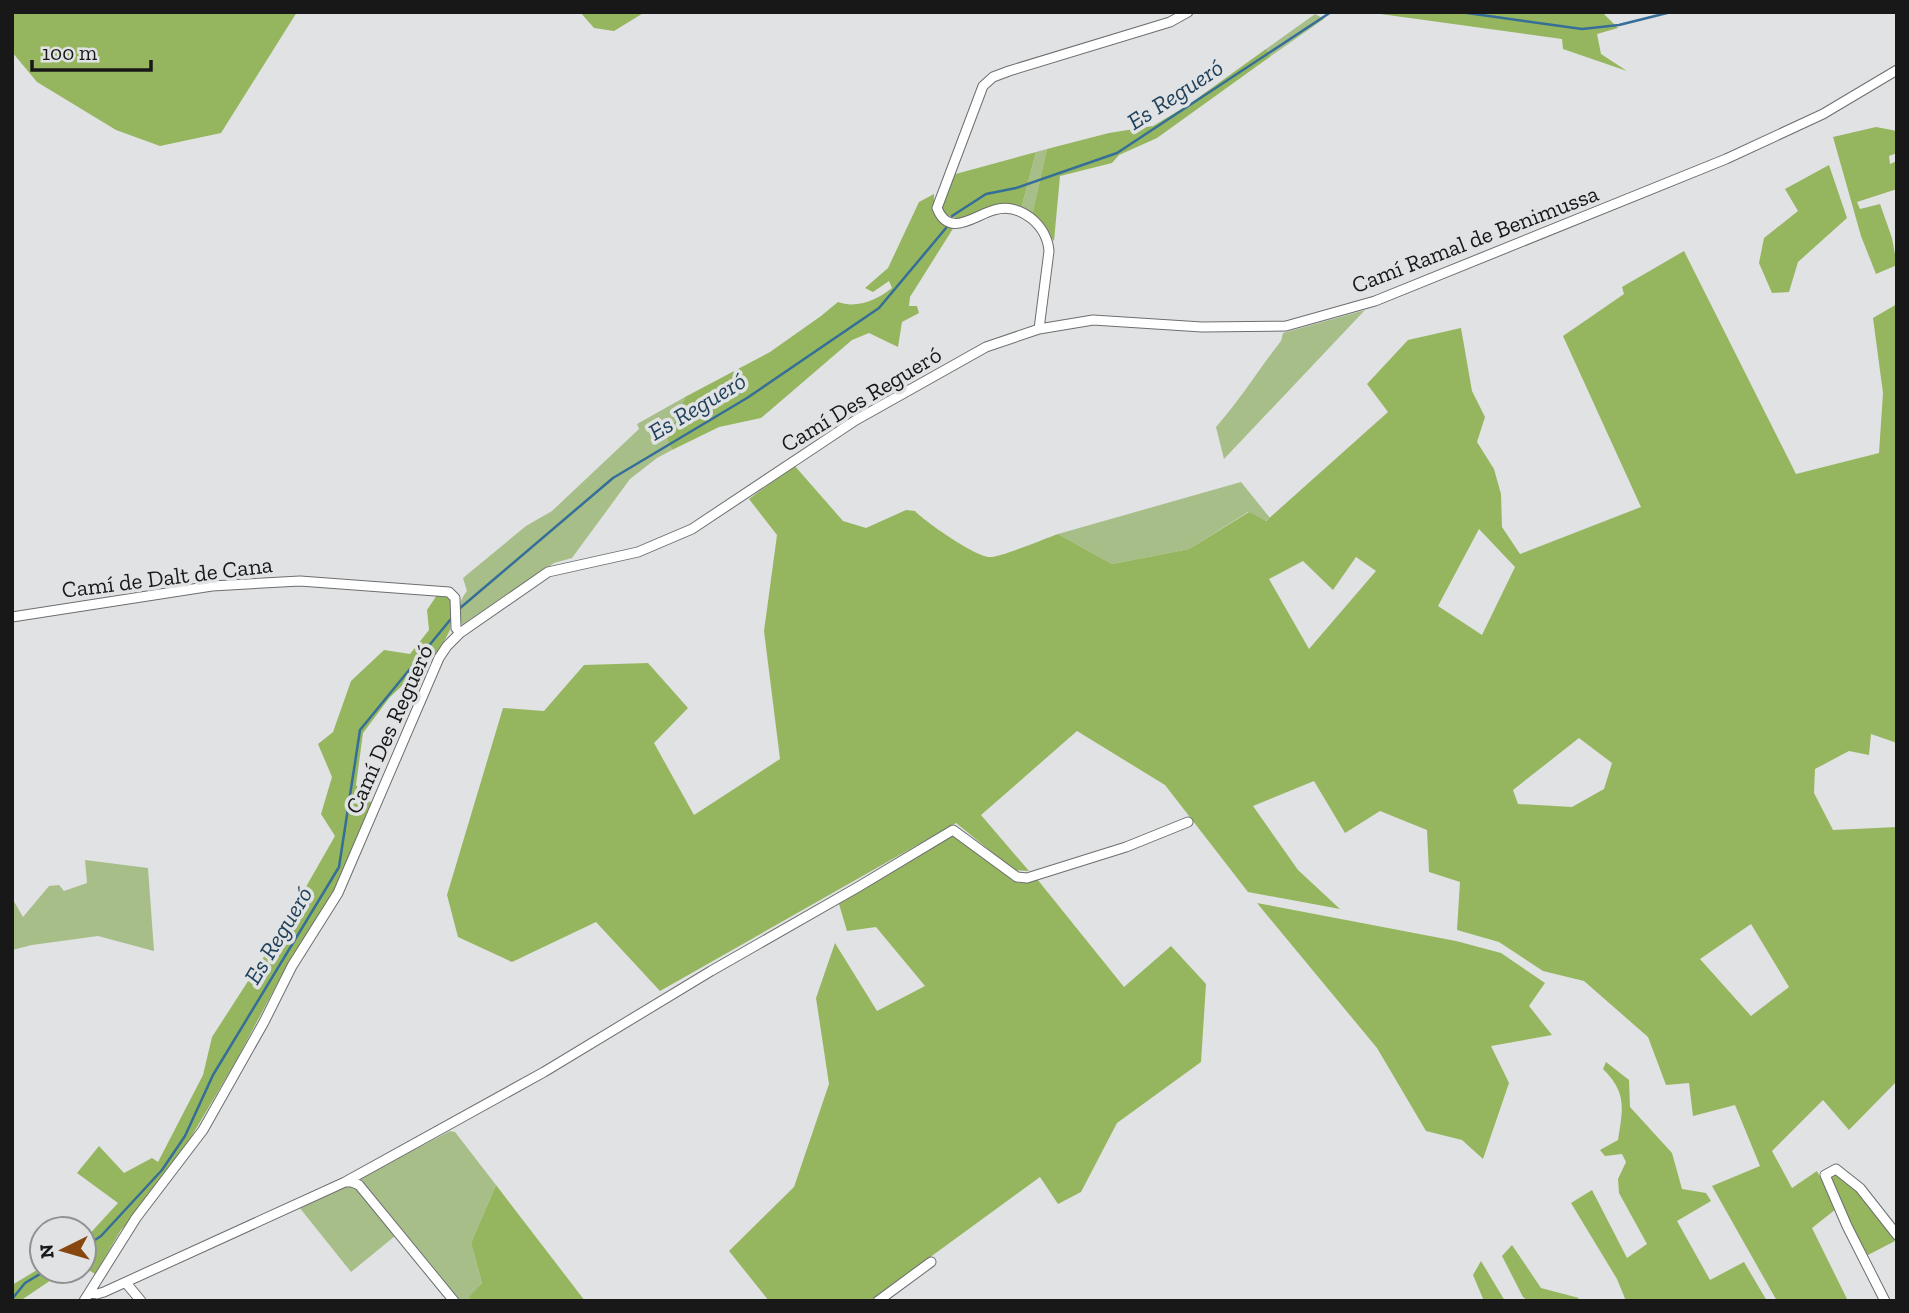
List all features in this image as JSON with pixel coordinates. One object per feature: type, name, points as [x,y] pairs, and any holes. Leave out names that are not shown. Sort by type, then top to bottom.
[{"type":"street","points":[[1039,329],[1049,251],[1041,226],[1026,215],[1010,209],[992,210],[958,224],[947,220],[938,211],[937,203],[983,86],[993,77],[1009,71],[1170,22],[1188,12]]},
{"type":"street","name":"Camí Ramal de Benimussa","points":[[1039,329],[1093,320],[1202,327],[1286,327],[1375,301],[1726,159],[1823,114],[1897,70]]},
{"type":"street","name":"Camí Des Regueró","points":[[87,1296],[136,1218],[202,1130],[264,1022],[292,966],[338,893],[439,658],[460,633],[548,572],[638,552],[692,528],[856,420],[986,348],[1039,329]]},
{"type":"street","name":"Camí de Dalt de Cana","points":[[12,617],[212,586],[310,580],[449,592],[455,598],[455,620],[460,633]]},
{"type":"street","points":[[87,1296],[126,1283],[345,1182],[544,1072],[710,971],[953,830],[1017,877],[1027,878],[1126,847],[1188,822]]},
{"type":"street","points":[[1885,1301],[1847,1227],[1825,1175],[1836,1168],[1860,1188],[1897,1235]]},
{"type":"street","points":[[345,1182],[359,1185],[454,1301]]},
{"type":"street","points":[[878,1301],[931,1262]]},
{"type":"street","points":[[126,1283],[141,1301]]},
{"type":"green space","points":[[12,12],[297,12],[221,133],[160,146],[116,130],[37,82],[12,52]]},
{"type":"green space","points":[[580,12],[645,12],[614,31],[594,28]]},
{"type":"green space","points":[[1366,12],[1602,12],[1618,28],[1597,34],[1601,54],[1627,71],[1563,49],[1562,39]]},
{"type":"green space","points":[[1315,14],[1324,19],[1271,56],[1266,49]]},
{"type":"green space","points":[[1266,49],[1271,56],[1157,138],[1119,155],[1112,163],[1060,176],[1054,241],[1032,215],[1047,149],[1109,133],[1153,126],[1188,105]]},
{"type":"green space","points":[[1876,127],[1897,131],[1897,153],[1889,156],[1890,164],[1897,161],[1897,189],[1857,202],[1860,209],[1880,204],[1892,238],[1897,265],[1876,274],[1861,236],[1833,137]]},
{"type":"green space","points":[[1047,149],[1032,215],[1021,209],[1036,152]]},
{"type":"green space","points":[[1036,152],[1021,209],[996,207],[959,219],[944,214],[941,208],[952,175]]},
{"type":"green space","points":[[1829,165],[1847,218],[1798,262],[1789,292],[1772,293],[1759,263],[1764,238],[1798,211],[1785,189]]},
{"type":"green space","points":[[934,194],[934,210],[954,227],[910,297],[909,306],[917,306],[919,313],[902,322],[898,347],[869,333],[852,340],[761,418],[719,427],[672,450],[667,439],[685,397],[770,352],[838,302],[866,302],[892,288],[889,281],[873,292],[865,288],[888,268],[919,202]]},
{"type":"green space","points":[[1684,251],[1796,474],[1879,453],[1883,393],[1873,318],[1897,304],[1897,743],[1871,734],[1869,755],[1849,751],[1815,769],[1814,793],[1833,830],[1897,827],[1897,1081],[1849,1130],[1823,1100],[1772,1151],[1792,1188],[1817,1171],[1836,1209],[1812,1228],[1848,1301],[1777,1301],[1712,1186],[1760,1166],[1735,1105],[1693,1116],[1689,1083],[1666,1085],[1648,1037],[1584,981],[1543,971],[1499,942],[1457,930],[1460,882],[1429,872],[1427,830],[1380,811],[1345,833],[1314,781],[1253,806],[1298,870],[1340,909],[1248,892],[1165,785],[1077,731],[981,815],[1029,871],[1014,870],[956,823],[660,991],[596,922],[512,962],[458,937],[447,895],[503,708],[544,711],[584,665],[648,663],[688,708],[654,743],[694,815],[780,759],[764,631],[777,535],[749,499],[794,465],[843,521],[866,528],[906,510],[915,511],[951,538],[983,556],[1003,554],[1058,534],[1112,564],[1189,549],[1249,512],[1266,521],[1388,412],[1367,384],[1408,340],[1461,328],[1472,391],[1485,417],[1477,442],[1494,469],[1501,494],[1502,527],[1520,554],[1641,507],[1563,336],[1624,294],[1622,287]],"holes":[[[1479,529],[1515,567],[1482,635],[1438,606]],[[1356,557],[1376,571],[1309,649],[1269,579],[1303,561],[1333,590]],[[1579,738],[1612,763],[1604,789],[1572,807],[1518,804],[1513,790]],[[1751,924],[1789,987],[1751,1016],[1700,959]]]},
{"type":"green space","points":[[1365,310],[1224,459],[1216,427],[1281,341],[1283,333]]},
{"type":"green space","points":[[685,397],[667,439],[672,450],[630,479],[572,558],[554,563],[462,625],[460,607],[467,591],[463,578],[526,526],[552,511],[639,429],[637,424]]},
{"type":"green space","points":[[1241,482],[1270,518],[1265,521],[1248,512],[1189,549],[1112,564],[1058,534]]},
{"type":"green space","points":[[437,595],[448,597],[452,602],[450,630],[439,651],[390,697],[363,733],[356,785],[372,804],[342,877],[292,956],[236,1061],[184,1149],[138,1213],[121,1230],[98,1269],[98,1225],[118,1203],[77,1173],[99,1146],[124,1173],[152,1158],[158,1162],[203,1075],[212,1037],[283,927],[335,836],[321,814],[332,777],[318,744],[333,732],[351,681],[384,650],[410,654],[429,630],[427,610]]},
{"type":"green space","points":[[946,836],[958,836],[1018,883],[1037,879],[1124,987],[1171,946],[1206,984],[1201,1062],[1117,1123],[1081,1192],[1058,1204],[1040,1177],[870,1301],[769,1301],[729,1251],[794,1187],[829,1084],[816,998],[835,943],[877,1011],[925,986],[876,927],[847,931],[839,904]]},
{"type":"green space","points":[[85,860],[148,868],[154,951],[98,936],[12,950],[12,898],[23,917],[49,886],[59,885],[64,891],[87,883]]},
{"type":"green space","points":[[1257,903],[1456,941],[1501,953],[1545,983],[1529,1006],[1552,1035],[1491,1046],[1509,1083],[1483,1159],[1462,1140],[1426,1131],[1377,1048]]},
{"type":"green space","points":[[1606,1062],[1629,1080],[1630,1107],[1672,1153],[1682,1189],[1706,1193],[1711,1201],[1677,1221],[1710,1280],[1744,1262],[1767,1301],[1626,1301],[1617,1279],[1571,1203],[1592,1190],[1627,1258],[1647,1244],[1619,1193],[1618,1179],[1626,1162],[1622,1154],[1605,1156],[1600,1150],[1618,1140],[1622,1110],[1620,1094],[1603,1069]]},
{"type":"green space","points":[[450,1131],[455,1132],[496,1185],[471,1243],[482,1283],[470,1297],[473,1301],[461,1301],[360,1178]]},
{"type":"green space","points":[[1837,1171],[1864,1198],[1895,1241],[1866,1256],[1828,1176]]},
{"type":"green space","points":[[351,1183],[395,1236],[351,1272],[299,1207]]},
{"type":"green space","points":[[496,1185],[585,1301],[473,1301],[469,1297],[482,1283],[471,1243]]},
{"type":"green space","points":[[1512,1245],[1541,1288],[1579,1298],[1575,1301],[1528,1301],[1523,1297],[1502,1256]]},
{"type":"green space","points":[[1481,1261],[1505,1301],[1484,1301],[1473,1275]]},
{"type":"green space","points":[[28,1275],[28,1285],[44,1285],[20,1301],[12,1301],[12,1285]]},
{"type":"waterway","name":"Es Regueró","points":[[952,216],[986,194],[1016,188],[1117,153],[1331,12]]},
{"type":"waterway","name":"Es Regueró","points":[[1460,12],[1582,29],[1619,25],[1671,12]]},
{"type":"waterway","name":"Es Regueró","points":[[459,609],[613,478],[747,398],[879,308],[946,228]]},
{"type":"waterway","name":"Es Regueró","points":[[98,1238],[162,1170],[185,1136],[213,1075],[339,867],[360,730],[450,620]]},
{"type":"waterway","name":"Es Regueró","points":[[12,1299],[28,1281]]}]
